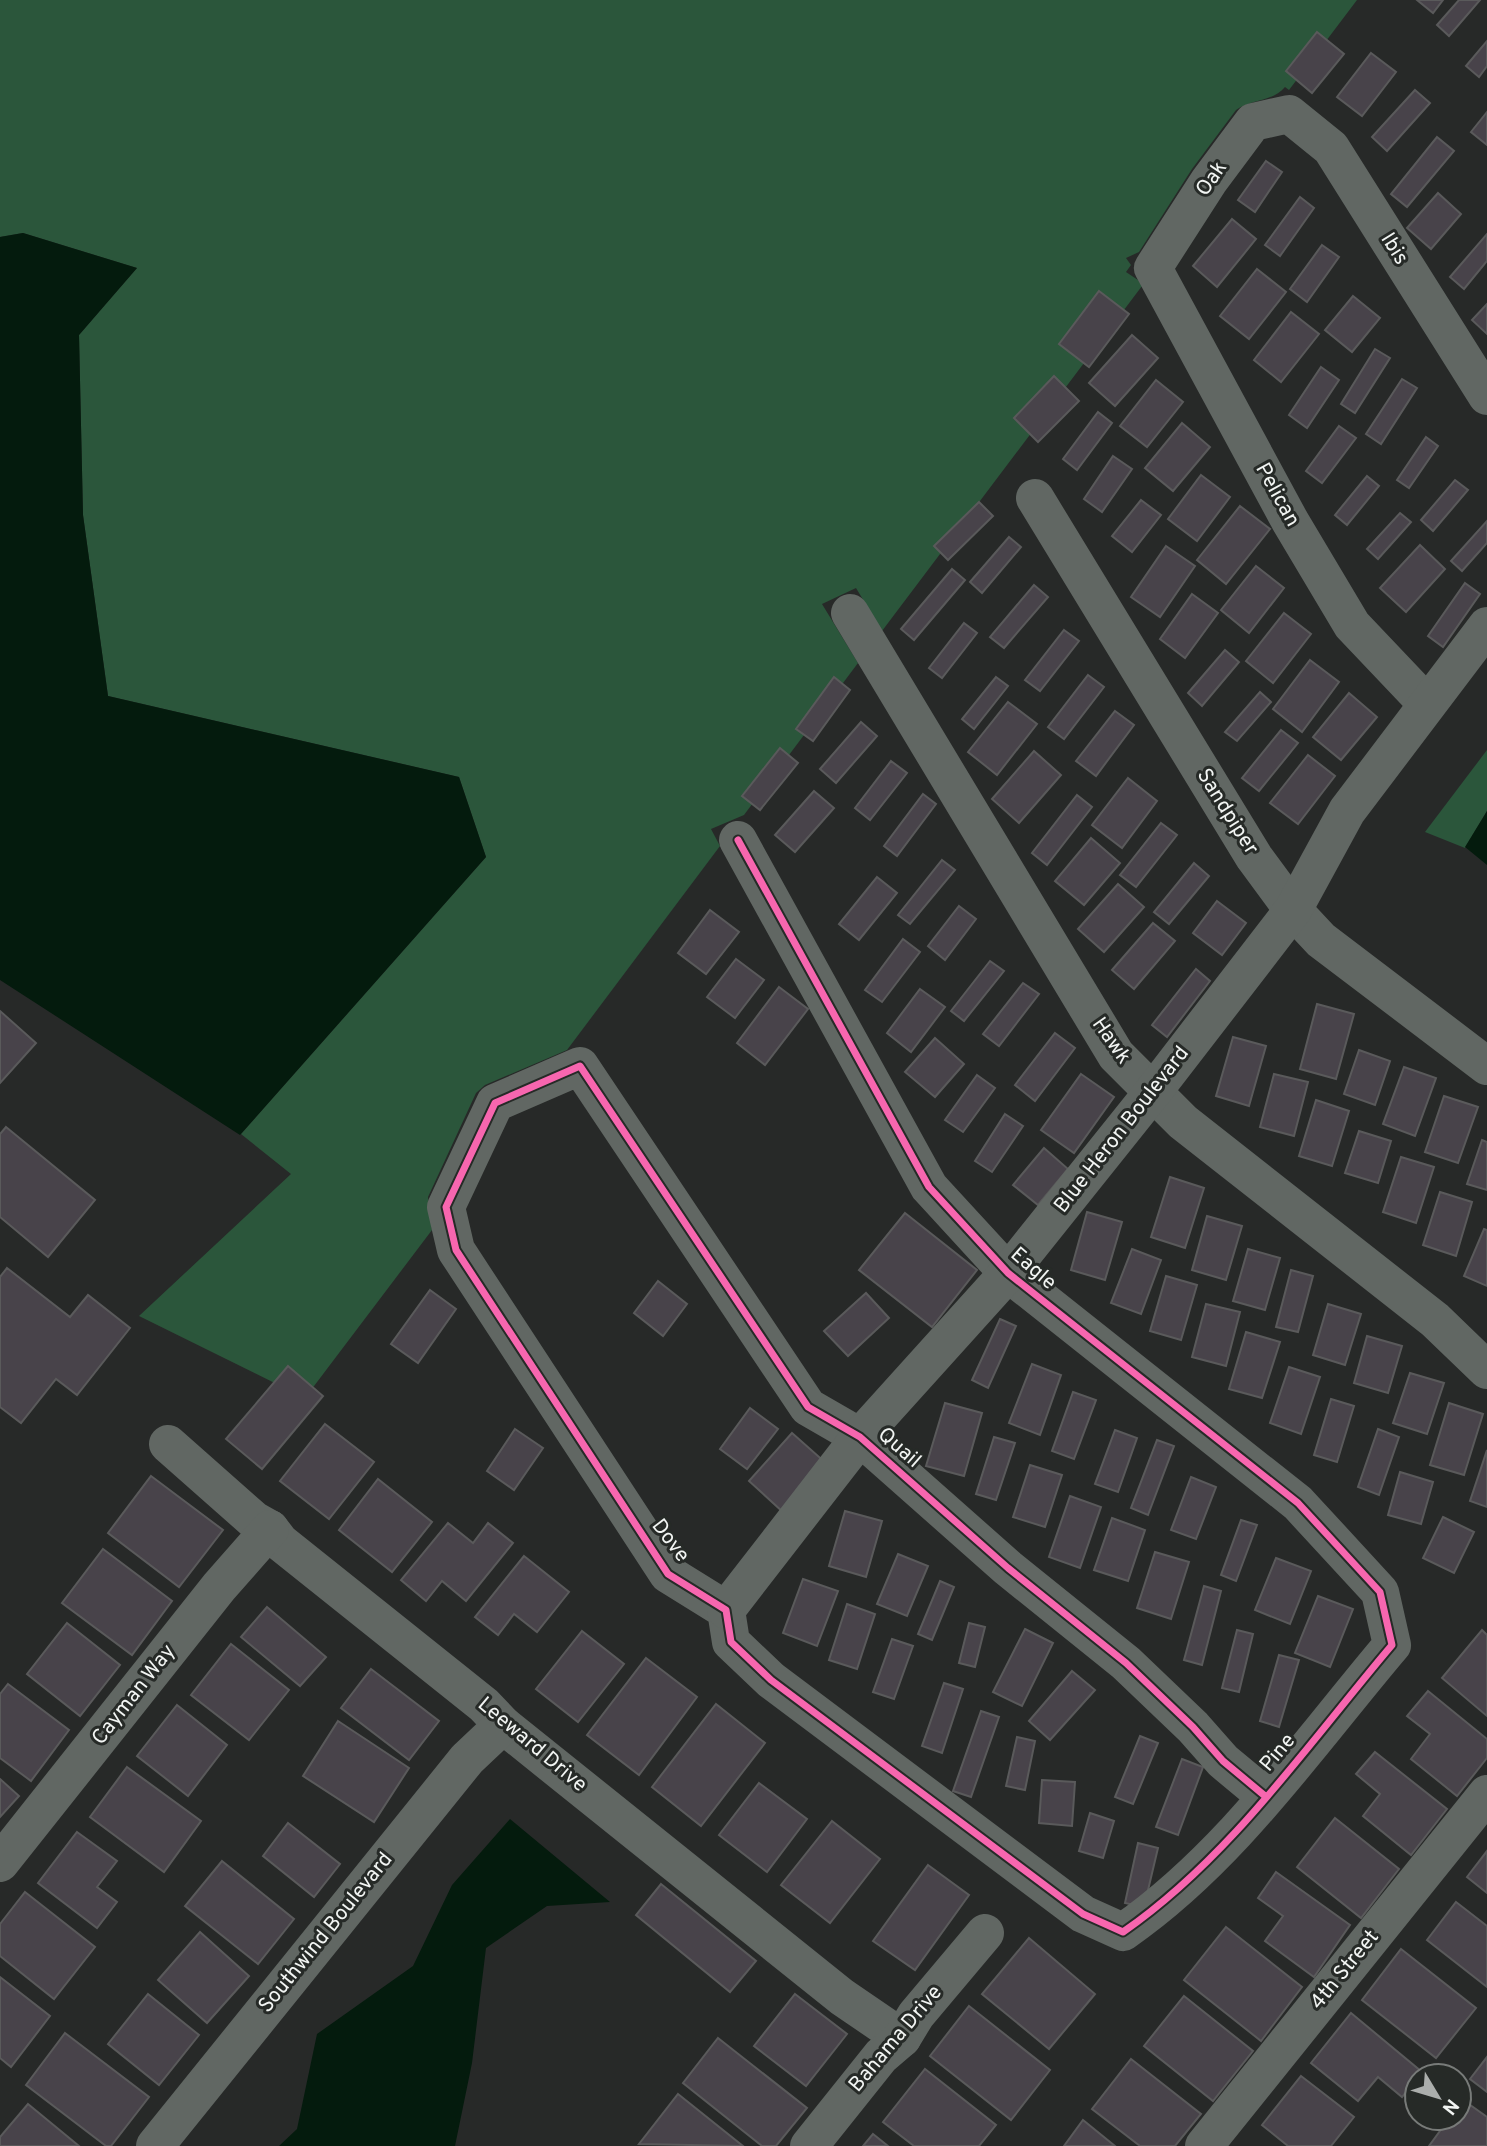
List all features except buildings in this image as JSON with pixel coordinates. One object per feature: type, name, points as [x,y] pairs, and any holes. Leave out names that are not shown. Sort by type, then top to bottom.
[{"type":"street","name":"Oak","points":[[1153,268],[1209,181],[1253,122],[1289,114]]},
{"type":"street","name":"Ibis","points":[[1289,114],[1331,148],[1487,396]]},
{"type":"street","name":"Pelican","points":[[1153,268],[1290,521],[1352,625],[1427,704]]},
{"type":"street","name":"Sandpiper","points":[[1035,498],[1254,856],[1293,910],[1321,940],[1487,1066]]},
{"type":"street","name":"Hawk","points":[[850,613],[1116,1055],[1183,1122],[1435,1320],[1487,1370]]},
{"type":"street","name":"Blue Heron Boulevard","points":[[726,1610],[860,1437],[1008,1273],[1153,1093],[1293,910],[1347,811],[1487,626]]},
{"type":"street","name":"Eagle","points":[[738,840],[929,1187],[1008,1273],[1298,1503],[1380,1591],[1392,1645]]},
{"type":"street","name":"Quail","points":[[580,1066],[808,1407],[860,1437],[1008,1568],[1126,1663],[1193,1727],[1223,1761],[1265,1796]]},
{"type":"street","name":"Dove","points":[[580,1066],[495,1103],[446,1207],[456,1250],[668,1574],[726,1610]]},
{"type":"street","name":"Leeward Drive","points":[[168,1444],[254,1520],[270,1529],[280,1542],[484,1705],[503,1725],[842,1997],[902,2038]]},
{"type":"street","name":"Cayman Way","points":[[0,1863],[219,1587],[270,1529]]},
{"type":"street","name":"Pine","points":[[726,1610],[731,1642],[771,1680],[1083,1914],[1123,1932],[1186,1884],[1265,1796],[1392,1645]]},
{"type":"street","name":"Southwind Boulevard","points":[[155,2146],[467,1759],[503,1725]]},
{"type":"street","name":"4th Street","points":[[1204,2146],[1487,1794]]},
{"type":"street","name":"Bahama Drive","points":[[809,2146],[881,2056],[902,2038],[916,2015],[985,1933]]},
{"type":"green space","points":[[0,0],[1357,0],[1289,90],[1285,87],[1268,98],[1236,110],[1192,169],[1139,252],[1126,258],[1131,265],[1126,272],[1142,286],[882,631],[856,588],[822,604],[858,663],[744,815],[711,829],[720,846],[567,1050],[485,1085],[476,1093],[428,1197],[432,1230],[305,1398],[139,1316],[291,1174],[241,1134],[486,857],[459,777],[108,696],[83,515],[79,335],[137,268],[23,233],[0,237]]},
{"type":"green space","points":[[1487,750],[1487,811],[1465,848],[1425,832]]},
{"type":"shaded area","points":[[23,233],[137,268],[79,335],[83,515],[108,696],[459,777],[486,857],[240,1135],[0,980],[0,237]]},
{"type":"shaded area","points":[[1487,811],[1487,865],[1465,847]]},
{"type":"shaded area","points":[[510,1819],[610,1902],[547,1906],[486,1948],[472,2063],[455,2146],[279,2146],[297,2129],[317,2034],[413,1966],[452,1885]]},
{"type":"cycle path","points":[[738,840],[929,1187],[1008,1273],[1298,1503],[1380,1592],[1392,1645],[1233,1835],[1162,1902],[1123,1932],[1083,1914],[771,1680],[731,1642],[726,1610],[668,1574],[456,1250],[446,1207],[495,1103],[580,1066],[808,1407],[860,1437],[1008,1568],[1126,1663],[1193,1727],[1223,1761],[1265,1796]]}]
